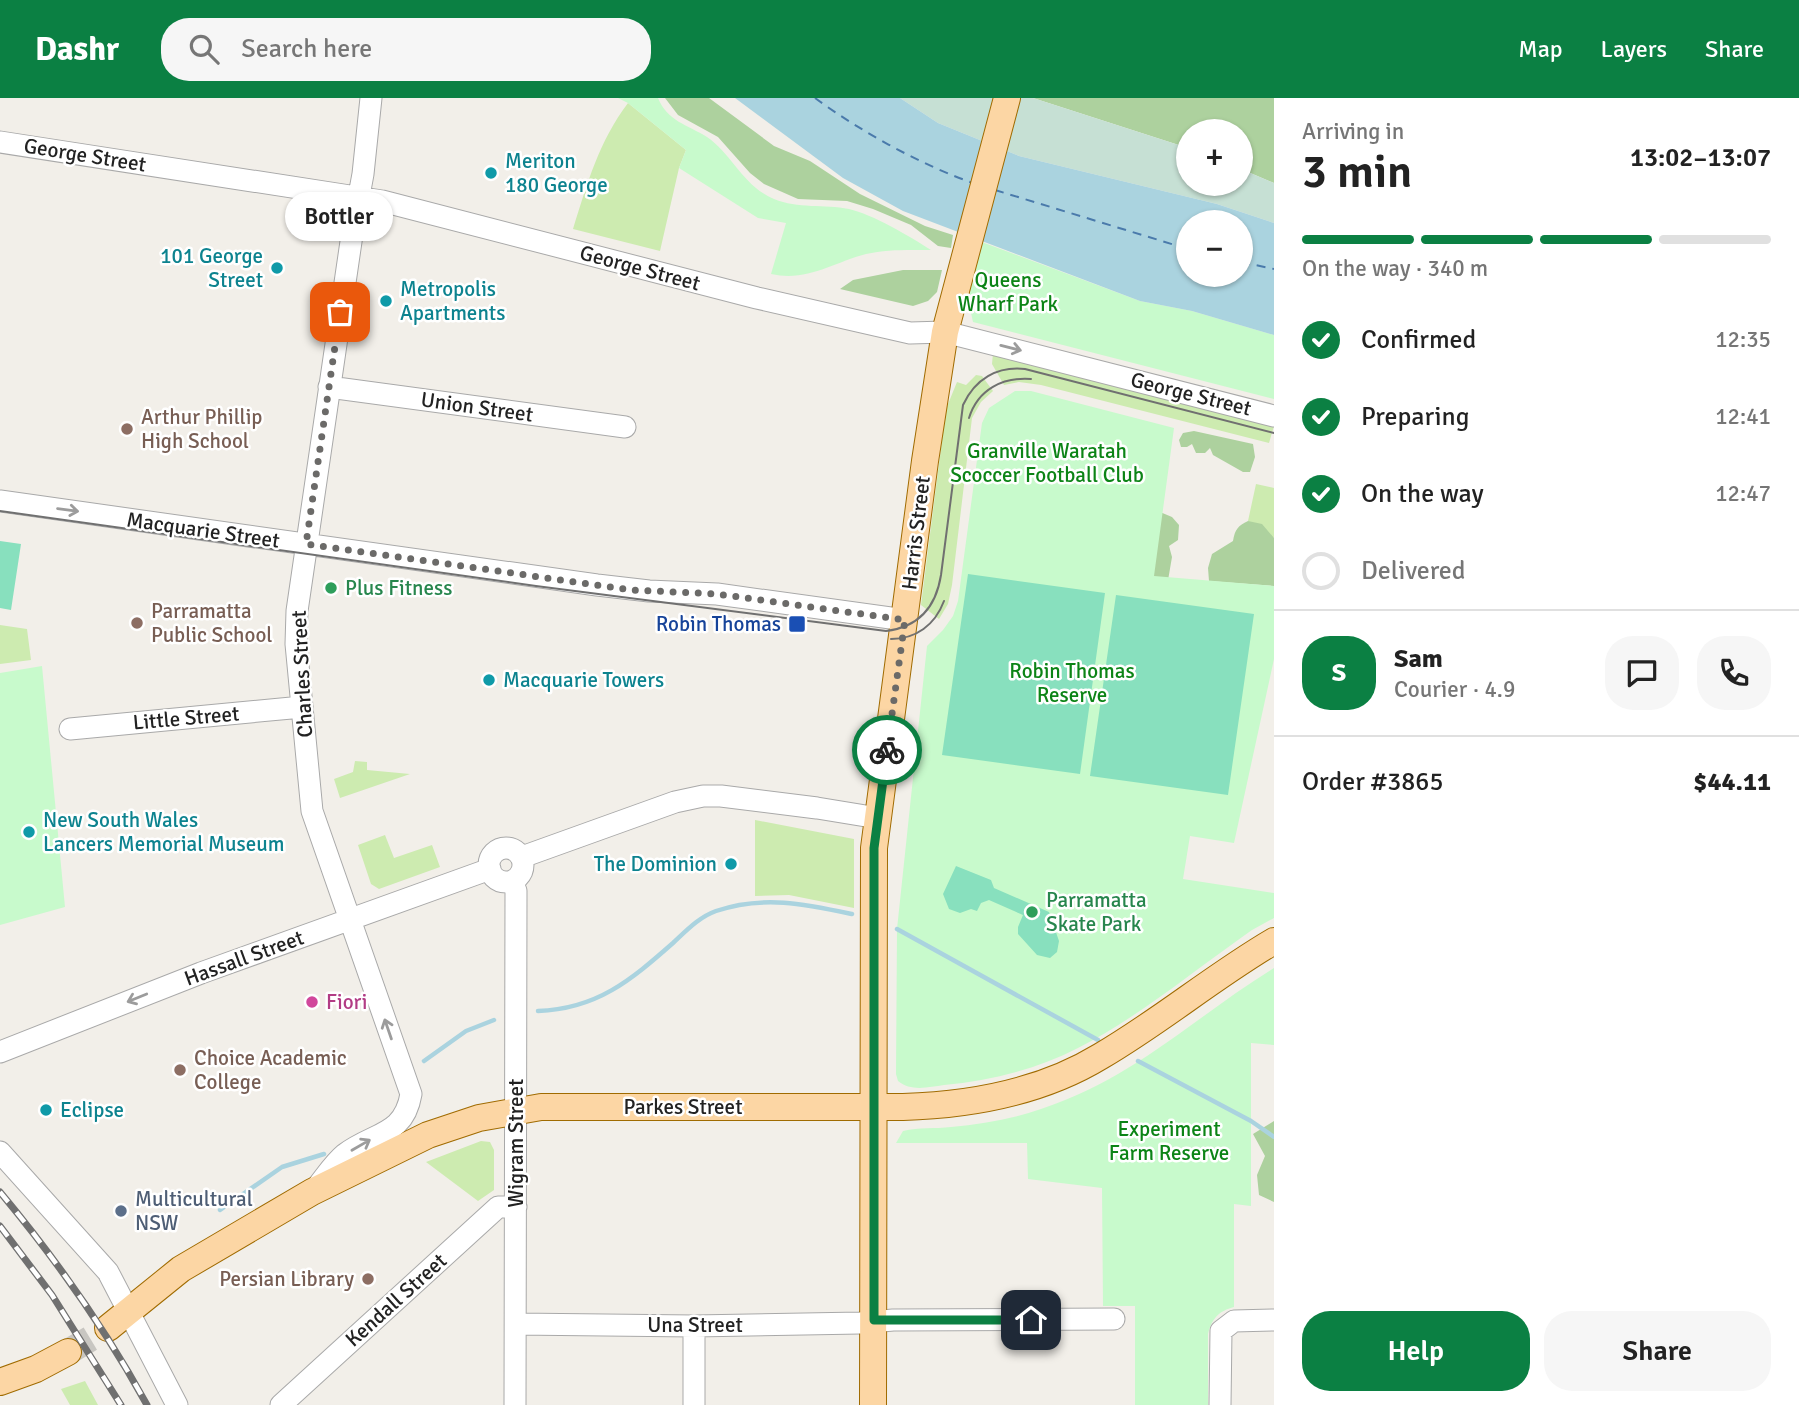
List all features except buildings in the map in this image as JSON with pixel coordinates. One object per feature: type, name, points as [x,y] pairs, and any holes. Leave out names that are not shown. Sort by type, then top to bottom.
[{"type":"main road","name":"Harris Street","points":[[873,1405],[874,848],[925,461],[945,332],[1007,98]]},
{"type":"main road","name":"Parkes Street","points":[[108,1328],[181,1269],[312,1192],[428,1135],[479,1118],[541,1107],[934,1106],[984,1099],[1050,1080],[1100,1057],[1274,941]]},
{"type":"main road","points":[[0,1382],[36,1369],[68,1352]]},
{"type":"street","name":"Charles Street","points":[[312,1192],[345,1154],[402,1120],[409,1107],[411,1094],[312,811],[296,628],[371,98]]},
{"type":"street","name":"George Street","points":[[0,142],[358,196],[809,310],[909,333],[945,332],[1274,416]]},
{"type":"street","name":"Union Street","points":[[329,387],[625,427]]},
{"type":"street","name":"Macquarie Street","points":[[0,501],[632,590],[717,594],[905,620]]},
{"type":"street","name":"Little Street","points":[[70,729],[302,707]]},
{"type":"street","points":[[522,857],[675,802],[704,796],[804,806],[878,818]]},
{"type":"street","points":[[502,848],[513,849],[522,857],[521,874],[512,881],[500,881],[489,869],[493,854],[502,848]]},
{"type":"street","name":"Hassall Street","points":[[0,1052],[201,974],[489,869]]},
{"type":"street","name":"Wigram Street","points":[[512,881],[516,891],[515,1405]]},
{"type":"street","points":[[0,1152],[108,1272],[177,1405]]},
{"type":"street","name":"Kendall Street","points":[[281,1405],[498,1207],[516,1208]]},
{"type":"street","name":"Una Street","points":[[516,1324],[694,1326],[860,1323],[874,1320],[1114,1319]]},
{"type":"street","points":[[1220,1405],[1221,1331],[1234,1321],[1274,1320]]},
{"type":"street","points":[[694,1326],[694,1405]]},
{"type":"green space","points":[[618,98],[658,98],[672,117],[716,144],[763,194],[792,204],[858,212],[891,226],[931,250],[874,252],[808,274],[771,274],[786,223],[758,218],[679,168],[686,150],[628,103]]},
{"type":"green space","points":[[665,98],[709,98],[774,146],[810,161],[860,194],[925,226],[953,235],[951,248],[938,246],[911,225],[873,209],[847,201],[798,199],[764,184],[750,173],[718,137],[678,115]]},
{"type":"green space","points":[[900,98],[1033,98],[1176,144],[1176,194],[1019,156],[938,123]]},
{"type":"green space","points":[[1033,98],[1274,98],[1274,183],[1253,174],[1253,119],[1176,119],[1176,144]]},
{"type":"green space","points":[[628,103],[686,150],[679,168],[660,251],[573,229],[602,148]]},
{"type":"green space","points":[[1253,174],[1274,183],[1274,223],[1253,216],[1253,210],[1235,210],[1184,196],[1253,196]]},
{"type":"green space","name":"Queens Wharf Park","points":[[979,241],[1140,301],[1192,311],[1274,335],[1274,399],[973,322],[971,313],[963,311]]},
{"type":"green space","points":[[903,270],[942,270],[937,292],[928,301],[913,306],[840,289],[853,280]]},
{"type":"green space","points":[[993,353],[1274,426],[1269,443],[1041,385],[1019,382],[1004,385],[992,364]]},
{"type":"green space","points":[[976,375],[982,376],[993,391],[981,402],[972,418],[952,585],[948,604],[939,619],[921,605],[946,409],[957,382],[966,385]]},
{"type":"green space","points":[[1015,391],[1031,391],[1174,428],[1154,576],[1274,586],[1274,659],[1234,843],[1190,836],[1183,879],[1274,893],[1274,918],[1252,930],[1123,1022],[1078,1048],[1030,1068],[996,1077],[914,1088],[898,1081],[896,1074],[897,929],[927,646],[953,616],[958,601],[982,423],[989,408]]},
{"type":"green space","points":[[1194,431],[1253,444],[1255,457],[1250,472],[1243,472],[1213,455],[1210,448],[1205,453],[1196,453],[1192,444],[1181,447],[1179,440],[1183,433]]},
{"type":"green space","points":[[1256,484],[1274,488],[1274,538],[1248,521]]},
{"type":"green space","points":[[1160,512],[1172,517],[1179,525],[1178,540],[1169,546],[1172,557],[1166,592],[1123,553]]},
{"type":"green space","points":[[1248,521],[1262,524],[1274,538],[1274,586],[1209,581],[1208,568],[1212,554],[1233,541],[1238,528]]},
{"type":"green space","points":[[0,541],[21,544],[11,610],[0,608]]},
{"type":"green space","name":"Robin Thomas Reserve","points":[[968,574],[1105,593],[1080,774],[942,755]]},
{"type":"green space","points":[[1116,595],[1254,614],[1228,795],[1090,776]]},
{"type":"green space","points":[[0,625],[27,629],[31,660],[0,664]]},
{"type":"green space","name":"New South Wales Lancers Memorial Museum","points":[[42,666],[65,907],[0,925],[0,673]]},
{"type":"green space","points":[[355,761],[367,762],[367,770],[410,774],[340,798],[334,779],[353,772]]},
{"type":"green space","points":[[755,820],[854,839],[854,908],[789,895],[755,896]]},
{"type":"green space","points":[[385,835],[394,858],[432,845],[440,867],[379,889],[371,884],[358,845]]},
{"type":"green space","name":"Parramatta Skate Park","points":[[956,866],[991,880],[994,888],[1049,912],[1059,941],[1057,952],[1050,958],[1037,955],[1018,934],[1023,915],[989,900],[981,903],[977,911],[971,909],[960,913],[949,909],[943,894]]},
{"type":"green space","name":"Experiment Farm Reserve","points":[[1274,968],[1274,1045],[1251,1043],[1251,1206],[1234,1204],[1234,1307],[1217,1316],[1208,1334],[1208,1405],[1135,1405],[1135,1306],[1103,1306],[1102,1188],[1028,1179],[1027,1143],[896,1143],[903,1131],[997,1121],[1030,1113],[1075,1096],[1135,1064]]},
{"type":"green space","points":[[1274,1121],[1274,1202],[1259,1195],[1257,1175],[1265,1156],[1253,1134]]},
{"type":"green space","points":[[481,1141],[490,1142],[494,1150],[494,1190],[478,1201],[426,1162]]},
{"type":"green space","points":[[85,1381],[98,1405],[70,1405],[61,1389]]},
{"type":"water","points":[[735,98],[900,98],[938,123],[1019,156],[1235,210],[1176,210],[1176,287],[1253,287],[1253,216],[1274,223],[1274,335],[1192,311],[1140,301],[903,211],[843,178]]},
{"type":"waterway","points":[[538,1011],[578,1005],[612,990],[642,969],[698,921],[716,911],[767,902],[801,904],[852,914]]},
{"type":"waterway","points":[[897,929],[1098,1040]]},
{"type":"waterway","points":[[424,1061],[466,1031],[494,1020]]},
{"type":"waterway","points":[[1138,1061],[1251,1121],[1274,1137]]},
{"type":"waterway","points":[[220,1210],[282,1167],[324,1154]]},
{"type":"ferry route","points":[[815,98],[891,146],[973,183]]},
{"type":"ferry route","points":[[995,190],[1176,245]]},
{"type":"ferry route","points":[[1253,265],[1274,269]]},
{"type":"tunnel","points":[[68,1352],[108,1328]]},
{"type":"tram line","points":[[0,511],[536,586],[886,631],[898,629],[917,620],[935,597],[941,575],[963,405],[974,388],[988,376],[1005,370],[1025,369],[1274,433]]},
{"type":"tram line","points":[[969,418],[985,392],[1011,380],[1031,379]]},
{"type":"tram line","points":[[891,639],[909,636],[924,629],[944,601]]},
{"type":"railway","points":[[0,1192],[79,1295],[147,1405]]},
{"type":"railway","points":[[0,1226],[52,1295],[121,1405]]},
{"type":"way so far","points":[[340,312],[306,544],[632,590],[717,594],[905,620],[887,750]]},
{"type":"place","name":"Meriton 180 George","points":[[491,173]]},
{"type":"place","name":"101 George Street","points":[[277,268]]},
{"type":"place","name":"Metropolis Apartments","points":[[386,301]]},
{"type":"place","name":"Bottler","points":[[340,312]]},
{"type":"place","name":"Arthur Phillip High School","points":[[127,429]]},
{"type":"place","name":"Plus Fitness","points":[[331,588]]},
{"type":"place","name":"Parramatta Public School","points":[[137,623]]},
{"type":"place","name":"Robin Thomas","points":[[797,624]]},
{"type":"place","name":"Macquarie Towers","points":[[489,680]]},
{"type":"place","name":"New South Wales Lancers Memorial Museum","points":[[29,832]]},
{"type":"place","name":"The Dominion","points":[[731,864]]},
{"type":"place","name":"Parramatta Skate Park","points":[[1032,912]]},
{"type":"place","name":"Fiori","points":[[312,1002]]},
{"type":"place","name":"Choice Academic College","points":[[180,1070]]},
{"type":"place","name":"Eclipse","points":[[46,1110]]},
{"type":"place","name":"Multicultural NSW","points":[[121,1211]]},
{"type":"place","name":"Persian Library","points":[[368,1279]]},
{"type":"route","points":[[887,750],[874,848],[874,1320],[1031,1320]]},
{"type":"park label","name":"Granville Waratah Scoccer Football Club","points":[[1047,463]]}]
